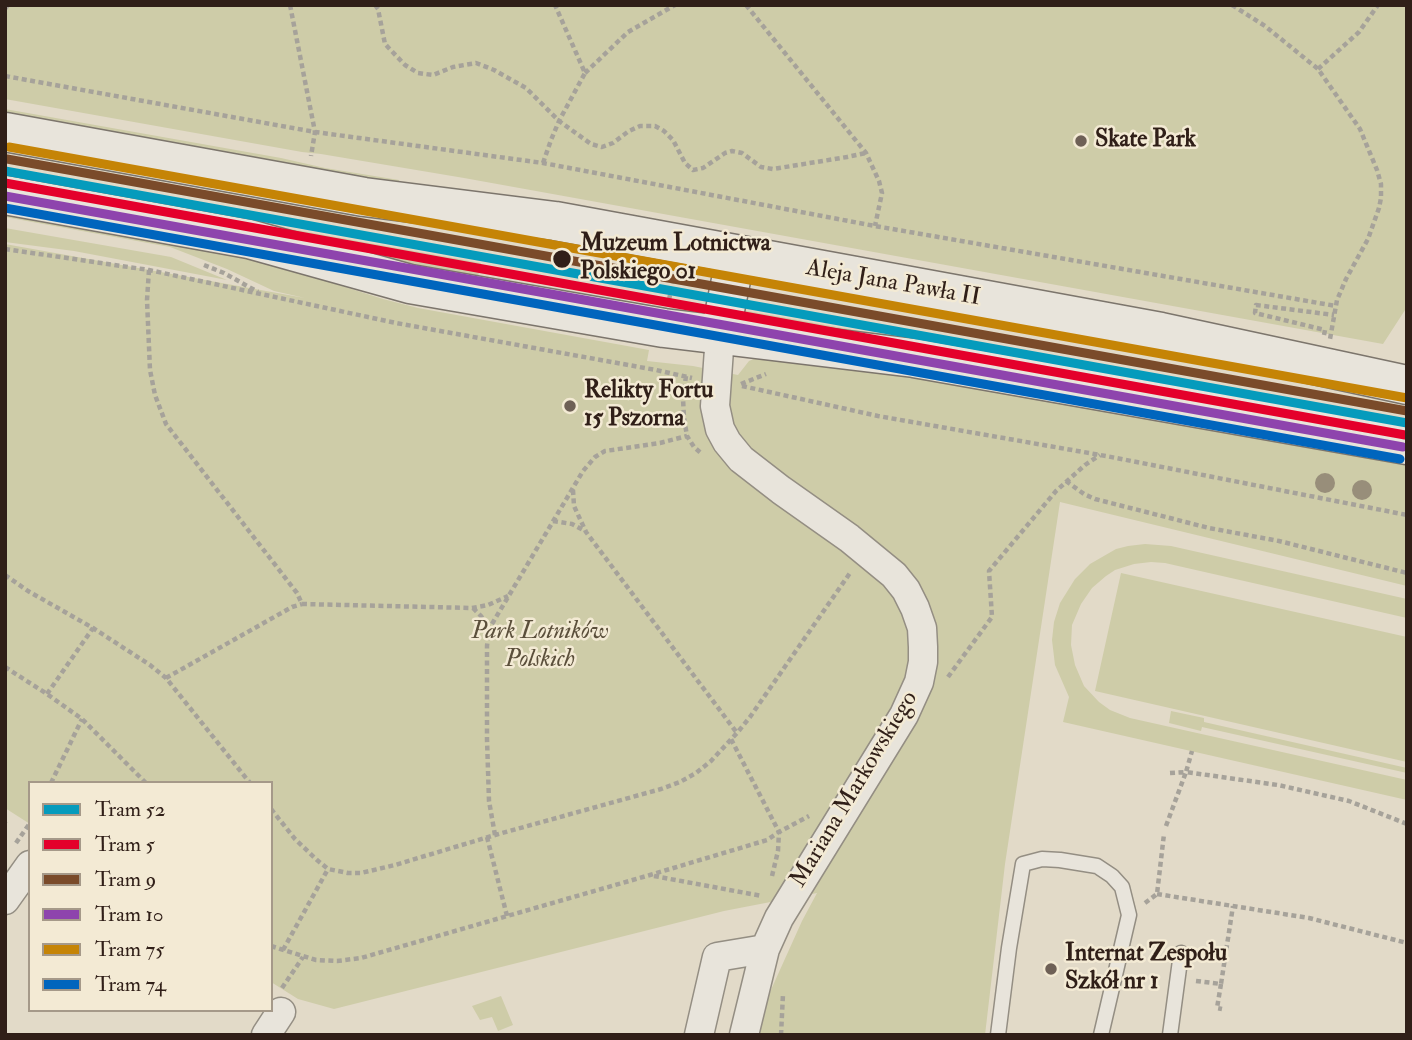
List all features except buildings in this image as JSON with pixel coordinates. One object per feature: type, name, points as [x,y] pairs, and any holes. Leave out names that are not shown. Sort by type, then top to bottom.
[{"type":"main road","name":"Aleja Jana Pawła II","points":[[5,132],[364,197],[555,221],[1172,334],[1407,385]]},
{"type":"main road","points":[[5,194],[248,239],[410,284],[646,325],[914,358],[1407,445]]},
{"type":"main road","points":[[720,335],[736,254]]},
{"type":"street","name":"Mariana Markowskiego","points":[[720,335],[715,406],[720,429],[727,442],[741,459],[849,538],[894,575],[915,608],[922,628],[923,647],[919,682],[904,715],[779,918],[765,949],[744,1035]]},
{"type":"street","points":[[5,900],[28,867]]},
{"type":"street","points":[[699,1035],[716,957],[765,949]]},
{"type":"lane","points":[[998,1035],[1023,864],[1042,859],[1097,866],[1122,887],[1129,915],[1101,1035]]},
{"type":"lane","points":[[1170,1035],[1181,953]]},
{"type":"path","points":[[290,5],[315,132],[311,158]]},
{"type":"path","points":[[375,5],[385,44],[405,65],[418,73],[433,75],[453,67],[476,63],[494,69],[526,88],[559,121],[591,144],[602,147],[640,126],[655,126],[673,140],[685,163],[694,170],[732,152],[742,153],[761,167],[773,169],[866,153]]},
{"type":"path","points":[[555,5],[585,73]]},
{"type":"path","points":[[543,163],[559,121],[585,73],[628,32],[675,5]]},
{"type":"path","points":[[746,5],[866,153],[881,192],[875,226]]},
{"type":"path","points":[[1231,5],[1265,26],[1318,69],[1360,129],[1377,170],[1381,198],[1374,225],[1346,279],[1336,306],[1331,334]]},
{"type":"path","points":[[1318,69],[1359,32],[1378,5]]},
{"type":"path","points":[[5,76],[315,132],[543,163],[875,226],[1336,306]]},
{"type":"path","points":[[5,249],[149,270],[396,323],[700,379]]},
{"type":"path","points":[[203,264],[263,295]]},
{"type":"path","points":[[667,308],[675,266]]},
{"type":"path","points":[[149,270],[147,300],[150,370],[155,396],[166,424],[297,593],[302,604]]},
{"type":"path","points":[[1325,330],[1255,313],[1256,305],[1334,315]]},
{"type":"path","points":[[685,376],[683,398],[687,436],[694,447],[704,455]]},
{"type":"path","points":[[738,385],[878,416],[1101,455],[1407,515]]},
{"type":"path","points":[[495,835],[489,801],[486,739],[489,629],[590,462],[604,451],[687,436]]},
{"type":"path","points":[[1066,481],[1095,499],[1407,573]]},
{"type":"path","points":[[573,490],[573,506],[586,532],[737,733]]},
{"type":"path","points":[[554,521],[572,524],[586,532]]},
{"type":"path","points":[[273,811],[305,849],[328,869],[348,873],[377,870],[680,782],[711,761],[750,718],[855,566]]},
{"type":"path","points":[[5,575],[93,628],[166,678],[248,781]]},
{"type":"path","points":[[166,678],[292,607],[302,604],[472,608],[488,605],[508,596]]},
{"type":"path","points":[[472,608],[489,629]]},
{"type":"path","points":[[47,694],[93,628]]},
{"type":"path","points":[[5,667],[82,719],[144,781]]},
{"type":"path","points":[[52,781],[82,719]]},
{"type":"path","points":[[731,739],[779,832],[778,850],[769,885]]},
{"type":"path","points":[[1166,826],[1192,751]]},
{"type":"path","points":[[1170,773],[1186,772],[1278,785],[1349,801],[1407,824]]},
{"type":"path","points":[[273,947],[303,957],[327,961],[361,958],[767,840],[813,814]]},
{"type":"path","points":[[1157,894],[1164,834]]},
{"type":"path","points":[[486,837],[507,916]]},
{"type":"path","points":[[283,950],[328,869]]},
{"type":"path","points":[[650,875],[766,897],[765,904]]},
{"type":"path","points":[[1129,915],[1157,894],[1309,918],[1407,943]]},
{"type":"path","points":[[1222,1009],[1217,1008],[1233,906]]},
{"type":"path","points":[[276,1012],[303,957]]},
{"type":"path","points":[[1177,978],[1221,984]]},
{"type":"green space","points":[[5,5],[1407,5],[1407,307],[1383,344],[464,178],[5,99]]},
{"type":"green space","points":[[5,109],[399,180],[398,185],[5,118]]},
{"type":"green space","points":[[5,178],[481,263],[478,277],[408,263],[301,236]]},
{"type":"green space","name":"Park Lotników Polskich","points":[[5,212],[263,261],[418,308],[649,350],[647,361],[738,375],[749,361],[758,357],[834,364],[1407,459],[1407,586],[1060,502],[1005,864],[985,1035],[755,1035],[761,1012],[817,893],[724,911],[334,1009],[298,999],[273,983],[273,781],[28,781],[28,823],[5,808],[5,244],[305,298],[274,291],[170,247],[5,217]]},
{"type":"green space","points":[[5,228],[171,257],[227,280],[74,251],[5,242]]},
{"type":"green space","points":[[757,285],[1003,328],[1153,345],[1407,401]]},
{"type":"green space","points":[[742,310],[1407,429],[744,319]]},
{"type":"green space","points":[[1145,544],[1171,546],[1407,599],[1407,618],[1165,563],[1134,564],[1115,570],[1092,588],[1072,625],[1071,645],[1075,665],[1084,686],[1099,702],[1130,718],[1407,780],[1407,800],[1063,722],[1069,697],[1055,665],[1052,640],[1060,603],[1075,579],[1090,564],[1116,549]]},
{"type":"green space","points":[[1121,573],[1407,637],[1407,762],[1095,691]]},
{"type":"green space","points":[[1171,711],[1204,718],[1204,722],[1407,768],[1407,773],[1202,727],[1201,731],[1169,723]]},
{"type":"green space","points":[[501,996],[513,1025],[498,1031],[492,1017],[480,1020],[472,1006]]},
{"type":"tram line","name":"75","points":[[9,147],[1407,398]]},
{"type":"tram line","name":"9","points":[[7,159],[1407,411]]},
{"type":"tram line","name":"52","points":[[5,171],[1407,423]]},
{"type":"tram line","name":"5","points":[[5,183],[1405,435]]},
{"type":"tram line","name":"10","points":[[5,196],[1403,447]]},
{"type":"tram line","name":"74","points":[[5,208],[1400,459]]},
{"type":"place","name":"Skate Park","points":[[1081,141]]},
{"type":"place","name":"Muzeum Lotnictwa Polskiego 01","points":[[562,259]]},
{"type":"place","name":"Relikty Fortu 15 Pszorna","points":[[570,406]]},
{"type":"place","name":"Internat Zespołu Szkół nr 1","points":[[1051,969]]}]
